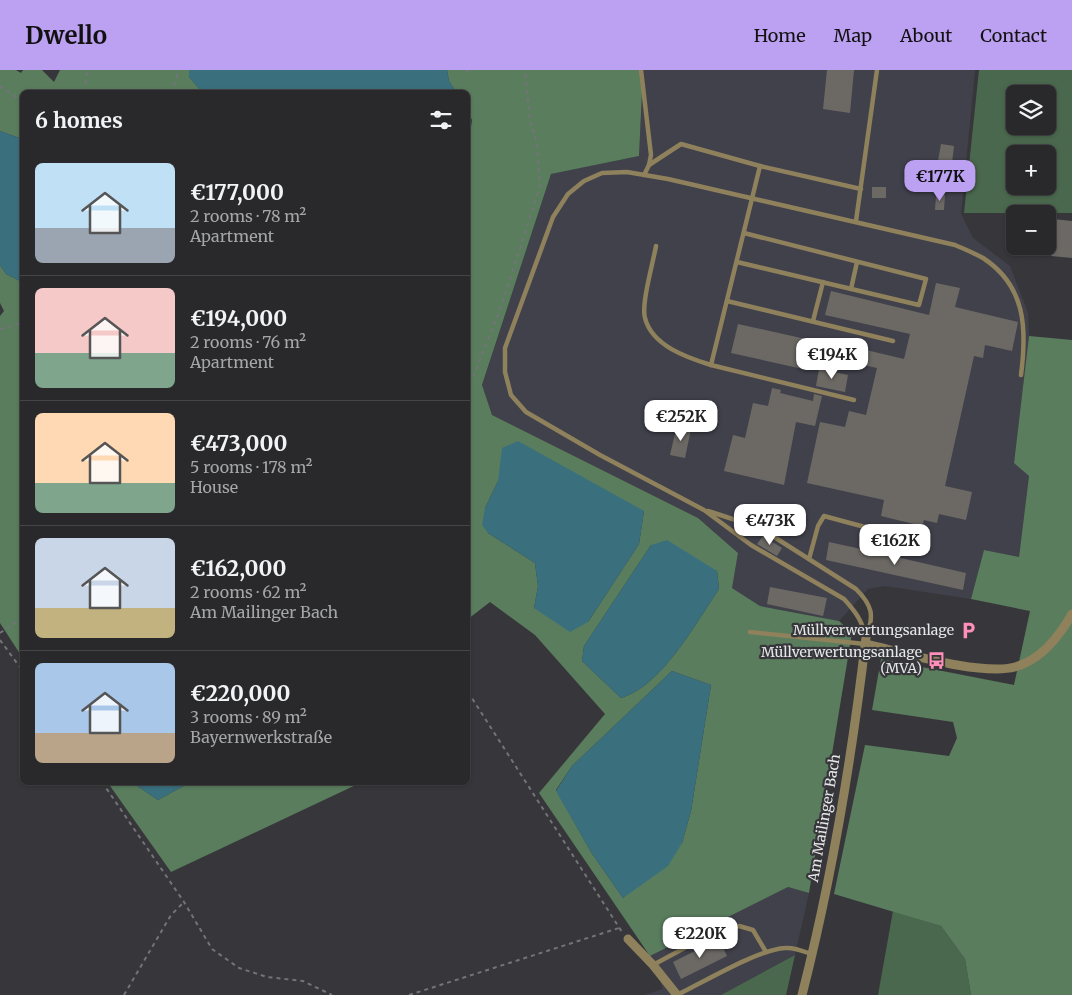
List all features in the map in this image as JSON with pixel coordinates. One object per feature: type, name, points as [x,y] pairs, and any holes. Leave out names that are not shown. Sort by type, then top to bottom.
[{"type":"street","points":[[865,641],[988,670],[1015,667],[1040,655],[1060,635],[1072,614]]},
{"type":"street","name":"Am Mailinger Bach","points":[[802,995],[828,876],[848,765],[865,641]]},
{"type":"street","points":[[628,939],[653,965],[677,995]]},
{"type":"lane","points":[[641,70],[650,155],[649,165],[644,175]]},
{"type":"lane","points":[[856,221],[877,70]]},
{"type":"lane","points":[[649,165],[681,144],[760,166],[862,188]]},
{"type":"lane","points":[[711,365],[760,166]]},
{"type":"lane","points":[[865,641],[862,622],[857,612],[844,599],[751,545],[704,510],[600,455],[526,412],[511,395],[505,372],[505,348],[553,216],[568,194],[584,181],[602,173],[628,172],[753,198],[955,245],[982,258],[1000,271],[1011,286],[1021,309],[1024,330],[1021,375]]},
{"type":"lane","points":[[737,262],[919,305],[926,279],[744,233]]},
{"type":"lane","points":[[656,246],[644,318],[651,331],[663,343],[686,358],[854,400]]},
{"type":"lane","points":[[851,289],[857,262]]},
{"type":"lane","points":[[813,321],[823,282]]},
{"type":"lane","points":[[727,301],[893,341]]},
{"type":"lane","points":[[704,510],[760,528],[856,589],[866,598],[872,622],[865,641]]},
{"type":"lane","points":[[809,559],[818,526],[824,516],[924,543]]},
{"type":"lane","points":[[750,632],[865,641]]},
{"type":"lane","points":[[653,965],[702,938],[740,926],[753,930],[766,952]]},
{"type":"lane","points":[[677,995],[766,952],[786,948],[802,950],[811,954]]},
{"type":"path","points":[[84,90],[88,70]]},
{"type":"path","points":[[171,90],[177,80],[177,70]]},
{"type":"path","points":[[470,381],[473,378],[501,307],[540,186],[537,144],[530,120],[525,70]]},
{"type":"path","points":[[0,86],[20,99]]},
{"type":"path","points":[[0,329],[20,324]]},
{"type":"path","points":[[0,633],[20,619]]},
{"type":"path","points":[[0,640],[20,667]]},
{"type":"path","points":[[470,695],[628,939]]},
{"type":"path","points":[[104,785],[184,902],[212,949],[239,968],[267,977],[303,981],[332,995]]},
{"type":"path","points":[[124,995],[171,915],[184,902]]},
{"type":"path","points":[[409,995],[620,928]]},
{"type":"shaded area","points":[[643,70],[975,70],[961,214],[973,238],[1010,266],[1028,313],[1029,336],[1014,462],[1029,476],[1019,557],[984,550],[971,599],[885,586],[868,589],[839,621],[760,606],[732,588],[738,553],[698,518],[492,415],[482,386],[551,174],[639,156]]},
{"type":"shaded area","points":[[788,887],[809,893],[795,955],[721,995],[644,995],[663,989],[650,956]]},
{"type":"green space","points":[[0,70],[16,70],[21,73],[23,70],[42,70],[54,82],[60,70],[189,70],[189,77],[200,90],[20,90],[20,138],[0,131]]},
{"type":"green space","points":[[447,70],[643,70],[639,156],[551,174],[482,385],[492,415],[698,518],[738,553],[732,588],[760,606],[839,621],[852,633],[809,893],[788,887],[650,956],[539,793],[605,714],[535,635],[490,602],[470,617],[470,134],[472,120],[470,116],[470,90],[455,90],[449,81]],"holes":[[[498,481],[644,511],[639,544],[588,622],[534,608],[538,586],[535,563],[488,533],[485,508]],[[651,545],[717,571],[719,589],[664,668],[636,692],[621,698],[582,661],[584,646]],[[672,671],[711,685],[691,811],[682,843],[623,898],[591,852],[556,790],[572,766]]]},
{"type":"green space","points":[[979,70],[1072,70],[1072,213],[1056,213],[1056,205],[1006,205],[1006,213],[964,213]]},
{"type":"green space","points":[[0,265],[6,274],[20,281],[20,654],[0,623],[0,316],[4,311],[0,303]]},
{"type":"green space","points":[[1029,336],[1072,340],[1072,995],[971,995],[965,959],[941,926],[834,894],[865,745],[949,756],[957,738],[953,722],[872,710],[881,659],[1014,685],[1030,611],[971,599],[984,550],[1019,557],[1029,476],[1014,463]]},
{"type":"green space","points":[[109,785],[136,785],[158,800],[185,785],[356,785],[171,872]]},
{"type":"green space","points":[[893,911],[941,926],[965,959],[971,995],[878,995]]},
{"type":"green space","points":[[795,955],[786,995],[721,995]]},
{"type":"water","points":[[189,70],[447,70],[449,81],[455,90],[200,90],[189,77]]},
{"type":"water","points":[[0,131],[20,138],[20,281],[6,274],[0,265]]},
{"type":"water","points":[[518,441],[644,511],[639,544],[588,622],[570,632],[534,608],[538,586],[535,563],[488,533],[482,525],[485,508],[498,481],[502,448]]},
{"type":"water","points":[[667,540],[717,571],[719,589],[664,668],[636,692],[621,698],[582,661],[584,646],[651,545]]},
{"type":"water","points":[[672,671],[711,685],[691,811],[682,843],[668,866],[623,898],[591,852],[556,791],[572,766]]},
{"type":"water","points":[[136,785],[185,785],[158,800]]},
{"type":"building","points":[[827,70],[854,70],[850,113],[823,109]]},
{"type":"building","points":[[941,144],[954,146],[952,163],[938,161]]},
{"type":"building","points":[[872,187],[886,187],[886,198],[872,198]]},
{"type":"building","points":[[936,195],[945,195],[944,210],[935,210]]},
{"type":"building","points":[[1056,219],[1072,221],[1072,258],[1051,256],[1056,255]]},
{"type":"building","points":[[936,283],[960,288],[955,307],[1018,322],[1012,351],[985,345],[983,358],[974,356],[945,486],[972,492],[966,520],[939,514],[937,523],[924,520],[922,526],[881,516],[884,500],[807,483],[820,422],[845,427],[849,411],[866,415],[877,368],[859,364],[862,349],[904,359],[910,334],[825,315],[831,291],[929,315]]},
{"type":"building","points":[[738,324],[810,340],[803,369],[731,353]]},
{"type":"building","points":[[819,369],[848,375],[845,392],[816,386]]},
{"type":"building","points":[[772,388],[781,390],[780,393],[813,401],[814,394],[822,396],[815,426],[796,422],[784,485],[724,471],[733,435],[745,438],[753,403],[768,406]]},
{"type":"building","points":[[677,425],[691,429],[685,458],[670,455]]},
{"type":"building","points":[[763,536],[782,548],[777,556],[757,544]]},
{"type":"building","points":[[829,542],[861,549],[861,546],[880,550],[879,553],[966,573],[963,590],[826,560]]},
{"type":"building","points":[[770,587],[827,598],[823,616],[767,604]]},
{"type":"building","points":[[719,939],[727,956],[681,979],[673,962]]},
{"type":"place","name":"Müllverwertungsanlage","points":[[968,630]]},
{"type":"place","name":"Müllverwertungsanlage (MVA)","points":[[936,660]]}]
